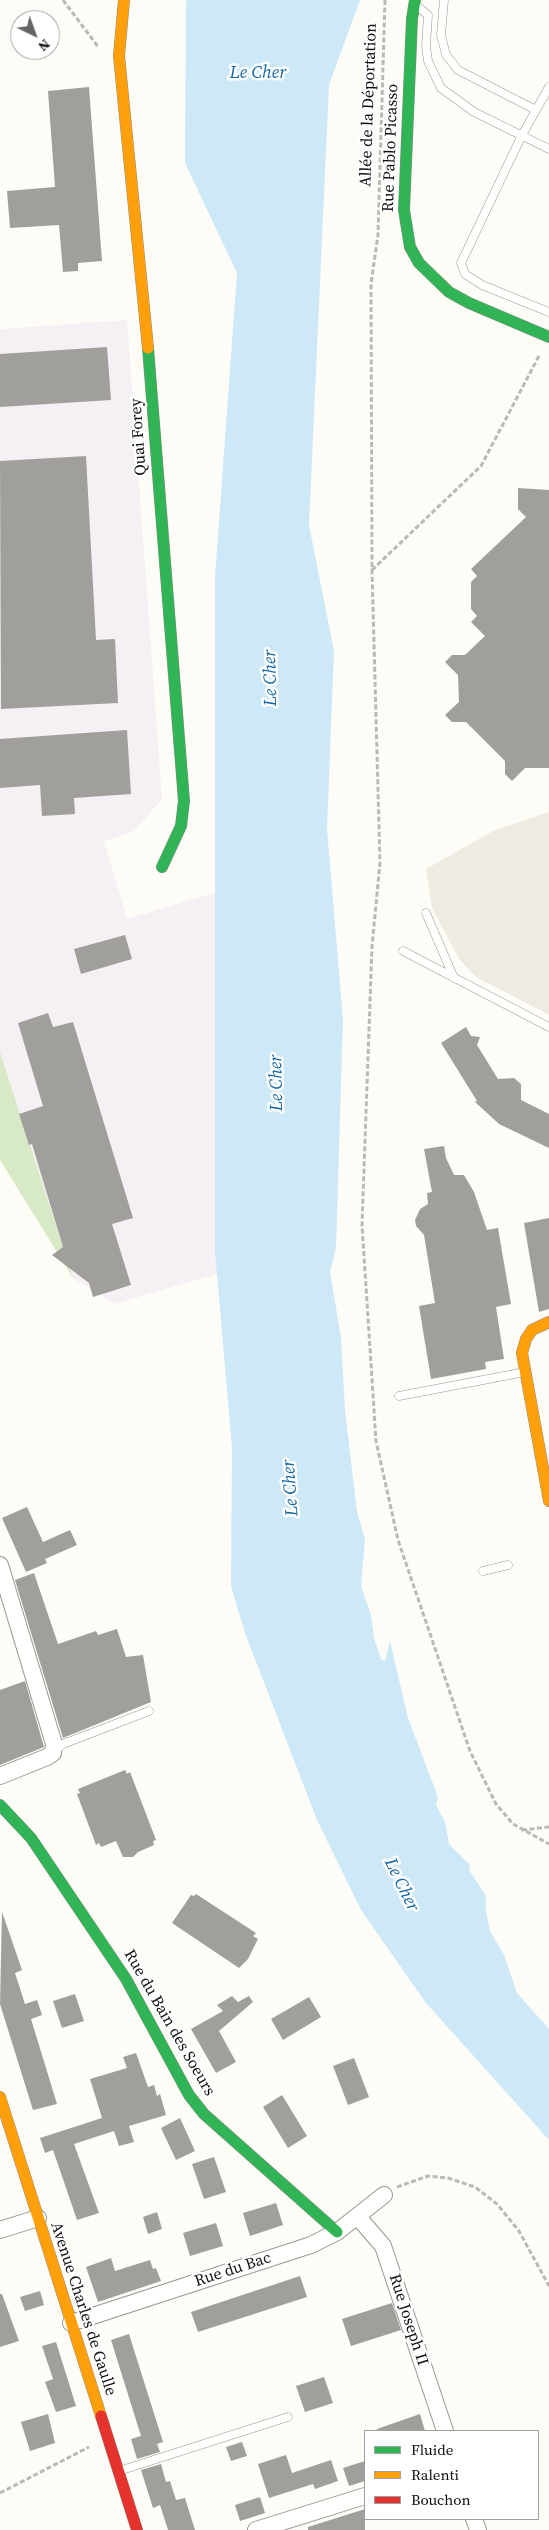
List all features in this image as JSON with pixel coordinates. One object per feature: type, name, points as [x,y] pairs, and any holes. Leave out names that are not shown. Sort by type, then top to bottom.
[{"type":"street","name":"Quai Forey","points":[[124,0],[119,56],[144,294],[184,801],[181,826],[162,867]]},
{"type":"street","name":"Rue Pablo Picasso","points":[[415,2],[404,210],[410,247],[419,264],[449,292],[547,342]]},
{"type":"street","points":[[549,1322],[532,1330],[526,1339],[522,1353],[549,1501]]},
{"type":"street","points":[[0,1565],[54,1744],[53,1753],[0,1776]]},
{"type":"street","name":"Rue du Bain des Soeurs","points":[[0,1804],[31,1838],[126,1979],[188,2095],[204,2114],[337,2232]]},
{"type":"street","name":"Avenue Charles de Gaulle","points":[[0,2097],[137,2530]]},
{"type":"street","name":"Rue du Bac","points":[[71,2322],[311,2245],[337,2232],[384,2195]]},
{"type":"street","name":"Rue Joseph II","points":[[358,2217],[384,2246],[445,2430]]},
{"type":"street","points":[[0,2230],[38,2218]]},
{"type":"street","points":[[256,2530],[364,2496]]},
{"type":"lane","points":[[444,0],[442,35],[446,55],[458,70],[536,110]]},
{"type":"lane","points":[[415,2],[428,15],[426,46],[428,61],[441,88],[474,112],[549,149]]},
{"type":"lane","points":[[549,87],[522,135],[461,263],[465,274],[482,285],[549,312]]},
{"type":"lane","points":[[426,913],[454,978]]},
{"type":"lane","points":[[403,950],[549,1027]]},
{"type":"lane","points":[[399,1396],[525,1372]]},
{"type":"lane","points":[[483,1571],[508,1564]]},
{"type":"lane","points":[[53,1753],[62,1744],[149,1711]]},
{"type":"lane","points":[[118,2472],[288,2417]]},
{"type":"path","points":[[63,0],[104,54],[119,56]]},
{"type":"path","name":"Allée de la Déportation","points":[[385,0],[378,235],[371,284],[372,570],[380,864],[372,956],[362,1225],[376,1441],[398,1540],[470,1751],[496,1804],[513,1824],[549,1844]]},
{"type":"path","points":[[372,570],[481,466],[547,342]]},
{"type":"path","points":[[522,1830],[549,1827]]},
{"type":"path","points":[[384,2195],[404,2184],[428,2176],[448,2178],[474,2187],[497,2204],[519,2231],[549,2286]]},
{"type":"path","points":[[0,2493],[107,2438]]},
{"type":"shaded area","points":[[127,320],[162,799],[134,831],[104,841],[127,919],[217,892],[217,1274],[114,1304],[73,1278],[0,1052],[0,329]]},
{"type":"shaded area","points":[[549,812],[549,1015],[476,977],[459,959],[432,908],[426,869],[493,831]]},
{"type":"green space","points":[[0,1052],[73,1278],[0,1160]]},
{"type":"water","name":"Le Cher","points":[[186,0],[360,0],[329,85],[309,525],[334,651],[327,829],[343,1019],[336,1248],[330,1272],[341,1338],[345,1410],[357,1512],[365,1539],[361,1586],[371,1615],[374,1638],[381,1659],[385,1661],[390,1641],[408,1718],[438,1797],[436,1805],[445,1822],[449,1844],[470,1865],[469,1870],[486,1896],[486,1911],[490,1931],[504,1955],[517,1993],[549,2029],[549,2140],[426,2003],[361,1910],[317,1820],[245,1633],[231,1586],[232,1448],[215,1251],[215,577],[237,273],[185,163]]},
{"type":"building","points":[[89,87],[102,261],[78,263],[78,271],[63,272],[59,225],[10,228],[7,191],[55,187],[48,91]]},
{"type":"building","points":[[107,347],[111,400],[0,407],[0,354]]},
{"type":"building","points":[[86,456],[96,640],[115,639],[118,703],[1,709],[0,461]]},
{"type":"building","points":[[518,488],[549,490],[549,768],[525,768],[512,781],[505,774],[505,761],[466,722],[452,722],[445,715],[459,702],[458,675],[445,662],[452,655],[465,655],[485,636],[471,622],[477,616],[471,609],[471,582],[477,576],[471,569],[526,517],[518,509]]},
{"type":"building","points":[[127,730],[131,794],[74,798],[75,814],[42,816],[40,785],[0,788],[0,739]]},
{"type":"building","points":[[125,935],[132,959],[81,974],[74,949]]},
{"type":"building","points":[[48,1013],[53,1027],[73,1022],[133,1218],[112,1224],[131,1285],[93,1297],[89,1283],[52,1255],[63,1247],[32,1144],[29,1145],[19,1114],[43,1106],[18,1023]]},
{"type":"building","points":[[466,1027],[471,1036],[480,1037],[477,1045],[498,1079],[514,1078],[521,1084],[521,1100],[549,1114],[549,1148],[499,1124],[475,1102],[477,1101],[441,1043]]},
{"type":"building","points":[[444,1146],[446,1158],[454,1175],[464,1175],[474,1192],[487,1230],[498,1228],[511,1304],[496,1307],[504,1359],[485,1362],[486,1369],[431,1379],[419,1306],[435,1303],[424,1235],[416,1226],[415,1220],[420,1209],[428,1204],[427,1193],[432,1192],[424,1149]]},
{"type":"building","points":[[549,1218],[549,1309],[539,1312],[524,1223]]},
{"type":"building","points":[[27,1507],[43,1542],[70,1530],[77,1545],[45,1559],[47,1563],[26,1572],[2,1518]]},
{"type":"building","points":[[34,1573],[58,1644],[96,1631],[98,1635],[117,1629],[126,1657],[143,1655],[151,1702],[63,1738],[15,1580]]},
{"type":"building","points":[[25,1681],[44,1747],[0,1765],[0,1690]]},
{"type":"building","points":[[125,1770],[127,1774],[130,1772],[156,1840],[153,1841],[154,1845],[138,1852],[133,1857],[123,1857],[116,1841],[101,1847],[99,1843],[96,1845],[77,1794],[80,1793],[78,1789]]},
{"type":"building","points":[[196,1894],[256,1933],[253,1936],[258,1939],[248,1959],[239,1968],[172,1923],[191,1895],[194,1896]]},
{"type":"building","points":[[2,1912],[22,1970],[15,1973],[25,2004],[37,2000],[42,2015],[31,2019],[57,2104],[33,2110],[0,2004]]},
{"type":"building","points":[[75,1994],[84,2021],[62,2028],[53,2001]]},
{"type":"building","points":[[232,1996],[238,2002],[249,1996],[253,2002],[219,2031],[236,2062],[216,2073],[191,2029],[223,2011],[217,2005]]},
{"type":"building","points":[[309,1997],[321,2017],[283,2040],[271,2019]]},
{"type":"building","points":[[136,2053],[148,2087],[154,2085],[157,2096],[160,2094],[166,2115],[129,2126],[134,2142],[119,2146],[114,2131],[74,2144],[99,2213],[77,2220],[53,2150],[45,2153],[40,2138],[102,2118],[90,2079],[127,2068],[123,2057]]},
{"type":"building","points":[[354,2058],[369,2097],[348,2105],[333,2066]]},
{"type":"building","points":[[282,2095],[307,2136],[288,2148],[263,2107]]},
{"type":"building","points":[[180,2118],[195,2151],[176,2160],[161,2128]]},
{"type":"building","points":[[214,2157],[226,2192],[204,2199],[192,2164]]},
{"type":"building","points":[[276,2203],[283,2225],[250,2236],[243,2213]]},
{"type":"building","points":[[157,2212],[162,2229],[148,2234],[143,2217]]},
{"type":"building","points":[[216,2223],[223,2246],[190,2256],[183,2233]]},
{"type":"building","points":[[111,2258],[115,2271],[150,2260],[153,2269],[156,2268],[161,2281],[98,2302],[86,2267]]},
{"type":"building","points":[[300,2276],[307,2297],[198,2332],[191,2312]]},
{"type":"building","points":[[40,2291],[44,2305],[25,2311],[20,2297]]},
{"type":"building","points":[[0,2294],[2,2294],[19,2341],[0,2347]]},
{"type":"building","points":[[392,2303],[401,2330],[351,2346],[342,2319]]},
{"type":"building","points":[[129,2334],[163,2442],[157,2444],[160,2452],[137,2459],[131,2439],[141,2436],[111,2340]]},
{"type":"building","points":[[56,2342],[76,2406],[56,2412],[45,2382],[53,2379],[42,2346]]},
{"type":"building","points":[[324,2377],[333,2403],[305,2412],[296,2386]]},
{"type":"building","points":[[48,2414],[55,2443],[30,2451],[21,2422]]},
{"type":"building","points":[[420,2414],[425,2430],[377,2430]]},
{"type":"building","points":[[242,2442],[247,2456],[231,2461],[226,2447]]},
{"type":"building","points":[[286,2455],[292,2473],[331,2460],[338,2481],[315,2489],[313,2484],[269,2498],[258,2464]]},
{"type":"building","points":[[364,2461],[364,2481],[349,2486],[343,2468]]},
{"type":"building","points":[[161,2464],[166,2482],[170,2481],[176,2500],[185,2498],[195,2530],[168,2530],[160,2505],[153,2508],[141,2470]]},
{"type":"building","points":[[260,2497],[265,2513],[240,2521],[235,2505]]},
{"type":"building","points":[[364,2509],[365,2530],[308,2530],[308,2527]]},
{"type":"traffic: fast","points":[[415,0],[412,19],[404,210],[410,247],[419,263],[449,292],[469,303],[549,337]]},
{"type":"traffic: fast","points":[[148,348],[184,801],[181,826],[162,867]]},
{"type":"traffic: fast","points":[[0,1805],[31,1838],[126,1979],[189,2095],[204,2114],[337,2232]]},
{"type":"traffic: slow","points":[[124,0],[119,56],[148,348]]},
{"type":"traffic: slow","points":[[549,1322],[532,1330],[526,1339],[522,1353],[549,1501]]},
{"type":"traffic: slow","points":[[0,2097],[101,2416]]},
{"type":"traffic: jam","points":[[101,2416],[137,2530]]}]
